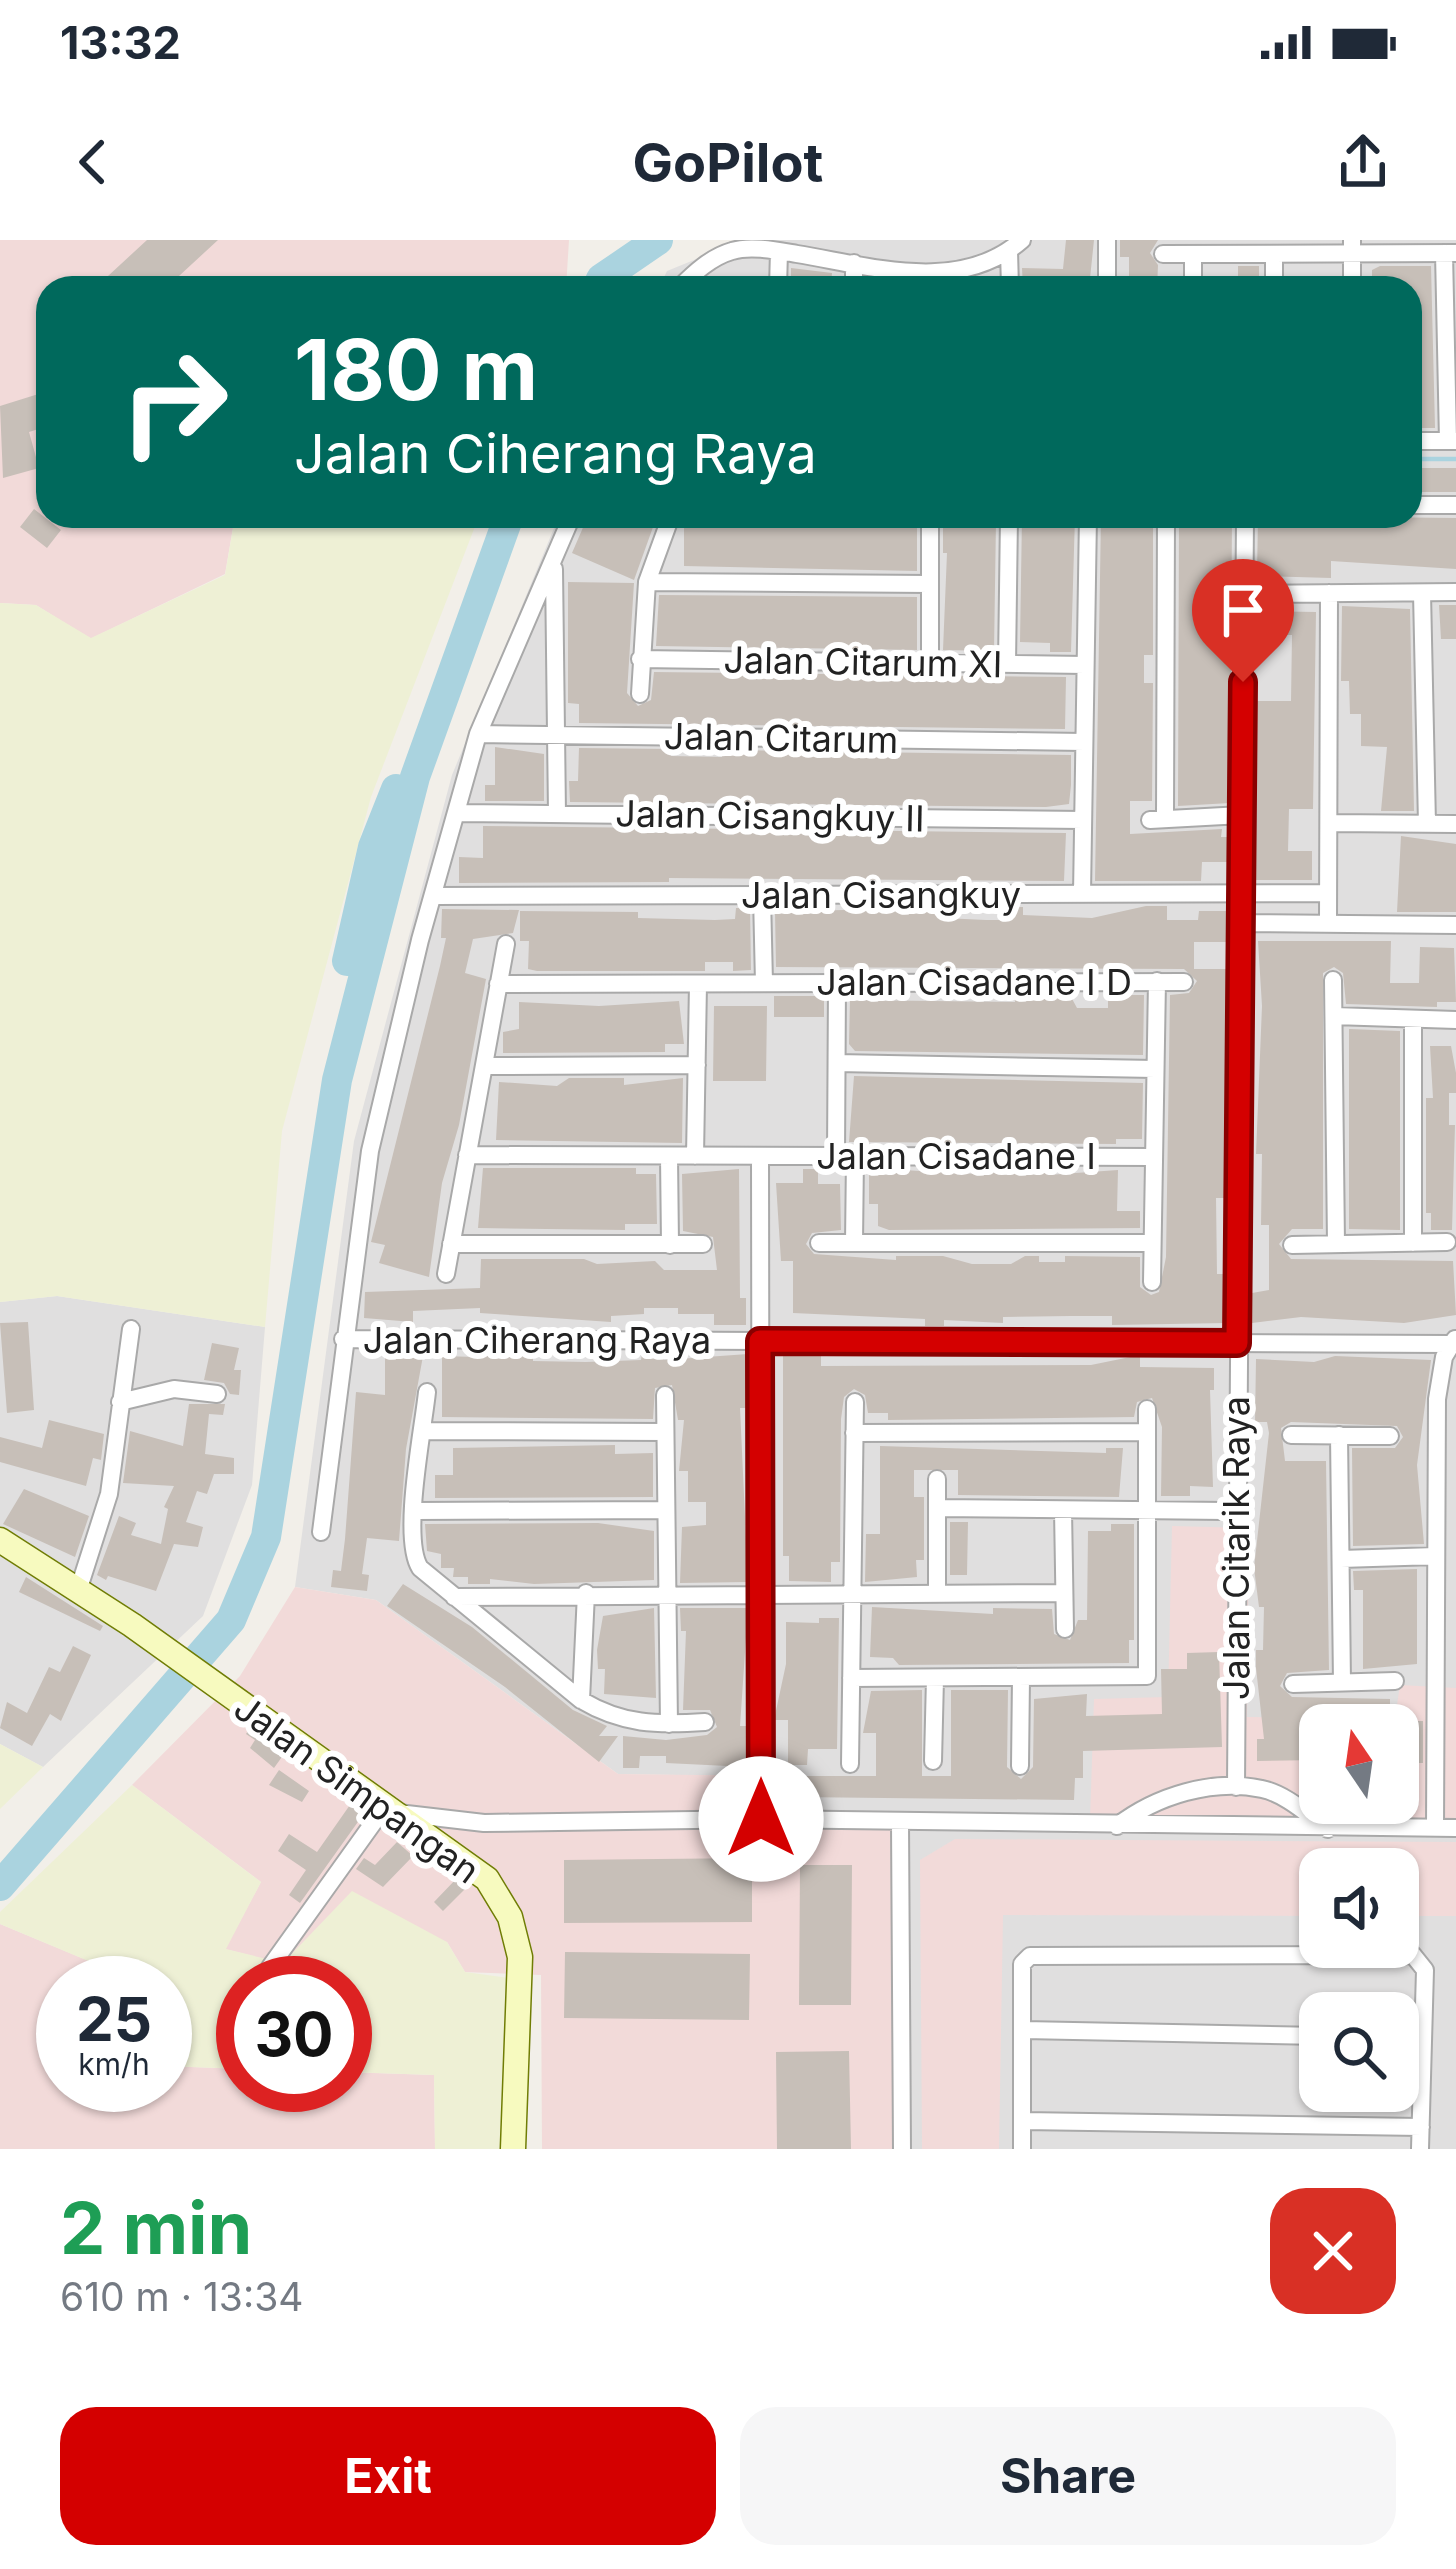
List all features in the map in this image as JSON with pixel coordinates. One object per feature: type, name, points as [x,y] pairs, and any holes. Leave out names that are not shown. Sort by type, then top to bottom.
[{"type":"street","points":[[1107,240],[1107,276]]},
{"type":"street","points":[[947,276],[1016,245]]},
{"type":"street","points":[[1012,276],[1016,245]]},
{"type":"street","points":[[1163,254],[1274,254],[1352,247],[1450,253],[1452,441]]},
{"type":"street","points":[[691,276],[734,249],[779,251],[909,276]]},
{"type":"street","points":[[778,276],[779,251]]},
{"type":"street","points":[[1193,254],[1193,276]]},
{"type":"street","points":[[1274,254],[1274,276]]},
{"type":"street","points":[[854,263],[854,276]]},
{"type":"street","points":[[1422,505],[1456,505]]},
{"type":"street","points":[[322,1532],[370,1151],[478,734],[567,528]]},
{"type":"street","points":[[640,694],[647,582],[667,528]]},
{"type":"street","points":[[930,528],[930,663]]},
{"type":"street","points":[[1007,664],[1009,528]]},
{"type":"street","points":[[1082,894],[1088,528]]},
{"type":"street","points":[[1166,528],[1157,819],[1242,815]]},
{"type":"street","name":"Jalan Citarik Raya","points":[[1236,1787],[1244,528]]},
{"type":"street","points":[[554,559],[557,814]]},
{"type":"street","points":[[647,582],[930,584]]},
{"type":"street","points":[[1244,594],[1456,592]]},
{"type":"street","points":[[1328,924],[1329,593]]},
{"type":"street","points":[[1422,593],[1427,824]]},
{"type":"street","name":"Jalan Citarum XI","points":[[640,659],[1085,665]]},
{"type":"street","name":"Jalan Citarum","points":[[478,734],[1084,742]]},
{"type":"street","name":"Jalan Cisangkuy II","points":[[457,813],[1083,820]]},
{"type":"street","points":[[1329,823],[1456,824]]},
{"type":"street","name":"Jalan Cisangkuy","points":[[433,896],[1328,893]]},
{"type":"street","points":[[762,896],[764,983]]},
{"type":"street","points":[[1241,923],[1456,925]]},
{"type":"street","points":[[446,1274],[506,944]]},
{"type":"street","points":[[1333,980],[1336,1244]]},
{"type":"street","points":[[1152,1282],[1156,981]]},
{"type":"street","name":"Jalan Cisadane I D","points":[[498,984],[1184,982]]},
{"type":"street","points":[[695,1156],[698,983]]},
{"type":"street","points":[[837,983],[837,1063],[854,1243]]},
{"type":"street","points":[[1334,1016],[1456,1019]]},
{"type":"street","points":[[1413,1019],[1413,1243]]},
{"type":"street","points":[[837,1063],[1155,1069]]},
{"type":"street","points":[[484,1066],[697,1065]]},
{"type":"street","name":"Jalan Cisadane I","points":[[467,1155],[1153,1157]]},
{"type":"street","points":[[669,1156],[670,1244]]},
{"type":"street","points":[[760,1156],[761,1819]]},
{"type":"street","points":[[1292,1245],[1447,1242]]},
{"type":"street","points":[[819,1243],[1151,1243]]},
{"type":"street","points":[[452,1244],[704,1244]]},
{"type":"street","points":[[78,1591],[109,1494],[131,1329]]},
{"type":"street","name":"Jalan Ciherang Raya","points":[[343,1339],[1453,1341]]},
{"type":"street","points":[[278,1956],[391,1809],[484,1823],[761,1819],[1448,1828],[1436,1806],[1437,1400],[1439,1373],[1453,1341]]},
{"type":"street","points":[[120,1402],[174,1389],[217,1394]]},
{"type":"street","points":[[427,1392],[414,1558],[454,1597],[581,1700],[623,1722],[705,1722]]},
{"type":"street","points":[[665,1395],[669,1724]]},
{"type":"street","points":[[850,1764],[854,1402]]},
{"type":"street","points":[[851,1678],[1148,1676],[1147,1409]]},
{"type":"street","points":[[423,1431],[665,1432]]},
{"type":"street","points":[[854,1433],[1146,1432]]},
{"type":"street","points":[[1291,1435],[1390,1436]]},
{"type":"street","points":[[1339,1436],[1342,1683]]},
{"type":"street","points":[[937,1479],[937,1593]]},
{"type":"street","points":[[937,1508],[1226,1511]]},
{"type":"street","points":[[415,1511],[666,1510]]},
{"type":"street","points":[[1063,1510],[1065,1629]]},
{"type":"street","name":"Jalan Simpangan","points":[[0,1540],[132,1625],[487,1879],[511,1917],[520,1958],[513,2149]]},
{"type":"street","points":[[1341,1558],[1436,1556]]},
{"type":"street","points":[[454,1597],[1064,1593]]},
{"type":"street","points":[[581,1700],[586,1594]]},
{"type":"street","points":[[1021,1677],[1021,1766]]},
{"type":"street","points":[[932,1761],[935,1678]]},
{"type":"street","points":[[1293,1684],[1394,1681]]},
{"type":"street","points":[[1117,1826],[1144,1805],[1194,1790],[1236,1787],[1282,1796],[1328,1829]]},
{"type":"street","points":[[900,1823],[902,2149]]},
{"type":"street","points":[[1022,2149],[1022,1964],[1030,1956],[1413,1955],[1425,1970],[1420,2149]]},
{"type":"street","points":[[1024,2030],[1299,2036]]},
{"type":"street","points":[[1023,2121],[1421,2127]]},
{"type":"shaded area","points":[[0,240],[569,240],[567,276],[36,276],[36,528],[233,528],[225,574],[90,639],[36,605],[0,603]]},
{"type":"shaded area","points":[[743,240],[1456,240],[1456,2149],[542,2149],[791,1812],[788,1777],[618,1774],[376,1600],[295,1587],[354,1141],[452,775],[554,528],[1422,528],[1422,276],[665,276]]},
{"type":"shaded area","points":[[57,1296],[265,1327],[252,1485],[203,1616],[43,1767],[0,1744],[0,1302]]},
{"type":"shaded area","points":[[1172,1526],[1249,1528],[1247,1717],[1299,1717],[1299,1821],[1090,1820],[1094,1699],[1168,1697]]},
{"type":"shaded area","points":[[295,1587],[376,1600],[618,1774],[788,1776],[792,1812],[896,1816],[895,2149],[542,2149],[541,1975],[465,1972],[447,1942],[343,1956],[252,1956],[225,1949],[261,1882],[132,1785],[240,1676]]},
{"type":"shaded area","points":[[1400,1685],[1456,1688],[1456,1821],[1419,1821],[1419,1704],[1397,1704]]},
{"type":"shaded area","points":[[955,1839],[1456,1842],[1456,1916],[1419,1916],[1419,1848],[1299,1848],[1299,1916],[1003,1915],[999,2149],[922,2149],[920,1860]]},
{"type":"shaded area","points":[[0,1924],[77,1956],[36,1956],[36,2112],[192,2112],[192,2067],[216,2068],[216,2112],[372,2112],[372,2073],[434,2075],[435,2149],[0,2149]]},
{"type":"green space","points":[[233,528],[474,528],[371,797],[282,1131],[265,1327],[57,1296],[0,1302],[0,603],[36,605],[91,638],[225,575]]},
{"type":"green space","points":[[0,1744],[43,1767],[0,1809]]},
{"type":"green space","points":[[132,1785],[261,1882],[226,1949],[254,1956],[216,1956],[216,2068],[192,2067],[192,1956],[76,1956],[0,1924],[0,1912]]},
{"type":"green space","points":[[352,1891],[447,1942],[465,1972],[509,1978],[508,2149],[435,2149],[434,2075],[372,2073],[372,1956],[290,1956]]},
{"type":"building","points":[[147,240],[218,240],[179,276],[108,276]]},
{"type":"building","points":[[1066,240],[1094,240],[1090,276],[1022,276],[1022,268],[1063,269]]},
{"type":"building","points":[[1120,240],[1158,240],[1150,253],[1158,265],[1158,276],[1129,276],[1129,257],[1120,257]]},
{"type":"building","points":[[1238,266],[1259,266],[1259,276],[1238,276]]},
{"type":"building","points":[[1431,266],[1435,428],[1422,428],[1422,276],[1372,276],[1372,270]]},
{"type":"building","points":[[791,268],[832,273],[832,276],[791,276]]},
{"type":"building","points":[[36,395],[36,430],[29,432],[36,469],[3,478],[0,406]]},
{"type":"building","points":[[1422,468],[1456,468],[1456,492],[1422,492]]},
{"type":"building","points":[[34,509],[36,528],[61,530],[47,548],[20,527]]},
{"type":"building","points":[[1422,518],[1456,518],[1456,569],[1331,561],[1331,578],[1257,576],[1258,528],[1422,528]]},
{"type":"building","points":[[583,528],[653,528],[634,580],[572,553]]},
{"type":"building","points":[[684,528],[917,528],[917,571],[684,566]]},
{"type":"building","points":[[943,528],[996,528],[994,651],[943,650],[947,553],[943,553]]},
{"type":"building","points":[[1022,528],[1075,528],[1071,652],[1050,652],[1050,643],[1020,642]]},
{"type":"building","points":[[1101,528],[1153,528],[1153,655],[1144,655],[1144,683],[1153,683],[1152,801],[1130,801],[1130,834],[1222,829],[1221,837],[1230,837],[1230,862],[1202,862],[1201,881],[1095,881]]},
{"type":"building","points":[[1179,528],[1232,528],[1230,803],[1178,806]]},
{"type":"building","points":[[568,582],[634,583],[627,693],[638,706],[651,700],[654,672],[1066,677],[1065,729],[579,723],[579,704],[568,703]]},
{"type":"building","points":[[659,595],[917,597],[917,650],[656,646]]},
{"type":"building","points":[[1439,605],[1456,605],[1456,639],[1441,639]]},
{"type":"building","points":[[1342,606],[1410,609],[1414,811],[1381,811],[1387,747],[1361,746],[1361,714],[1350,714],[1349,681],[1341,681]]},
{"type":"building","points":[[1257,611],[1316,612],[1313,809],[1289,809],[1288,851],[1312,851],[1312,880],[1256,880],[1256,701],[1291,701],[1292,635],[1257,635]]},
{"type":"building","points":[[495,747],[544,754],[544,801],[485,801],[485,785],[495,785]]},
{"type":"building","points":[[579,748],[671,749],[671,756],[722,757],[722,750],[1071,755],[1071,785],[1069,804],[1046,807],[570,802],[569,781],[578,781]]},
{"type":"building","points":[[483,826],[1066,833],[1064,881],[669,878],[669,882],[459,883],[459,857],[483,858]]},
{"type":"building","points":[[1401,836],[1456,844],[1456,912],[1397,912]]},
{"type":"building","points":[[1167,906],[1167,920],[1198,920],[1199,911],[1229,911],[1229,942],[1194,942],[1194,969],[1228,969],[1227,1198],[1216,1198],[1217,1274],[1227,1274],[1227,1323],[1112,1325],[1112,1316],[1071,1316],[1003,1317],[1003,1323],[944,1320],[944,1326],[925,1326],[925,1319],[793,1313],[793,1261],[781,1261],[776,1183],[803,1183],[803,1169],[818,1169],[818,1184],[840,1184],[841,1230],[812,1233],[806,1244],[814,1254],[896,1260],[896,1256],[943,1256],[972,1264],[1011,1264],[1025,1256],[1039,1256],[1039,1262],[1065,1262],[1065,1256],[1140,1257],[1140,1287],[1151,1295],[1159,1292],[1166,1257],[1170,995],[1189,993],[1197,981],[1184,969],[776,967],[775,912],[943,907],[943,918],[1000,920],[1000,907],[1023,907],[1023,915],[1092,918]]},
{"type":"building","points":[[736,908],[750,908],[751,970],[733,971],[733,962],[705,962],[705,971],[537,971],[528,969],[529,941],[520,941],[520,911],[638,912],[638,918],[715,920],[735,919]]},
{"type":"building","points":[[442,909],[519,910],[513,933],[473,939],[465,973],[486,979],[459,1125],[442,1183],[429,1277],[379,1263],[385,1245],[371,1242],[446,938],[441,938]]},
{"type":"building","points":[[1258,941],[1391,941],[1390,983],[1419,983],[1420,947],[1454,948],[1456,1002],[1437,1002],[1437,1007],[1346,1004],[1343,973],[1334,967],[1323,973],[1323,1229],[1292,1229],[1279,1244],[1291,1259],[1453,1261],[1456,1315],[1404,1323],[1301,1317],[1252,1323],[1252,1293],[1269,1290],[1269,1225],[1261,1225],[1262,1154],[1256,1154],[1262,1006]]},
{"type":"building","points":[[1015,995],[1070,995],[1077,1008],[1108,1008],[1108,995],[1144,995],[1143,1055],[855,1051],[849,1044],[850,1000],[1015,1002]]},
{"type":"building","points":[[774,996],[824,996],[824,1017],[774,1017]]},
{"type":"building","points":[[679,1001],[684,1044],[665,1044],[665,1052],[503,1053],[503,1032],[519,1029],[519,1002],[599,1006]]},
{"type":"building","points":[[714,1006],[767,1006],[766,1081],[713,1081]]},
{"type":"building","points":[[1349,1029],[1400,1031],[1400,1230],[1349,1229]]},
{"type":"building","points":[[1430,1046],[1451,1046],[1456,1073],[1456,1093],[1449,1093],[1449,1125],[1455,1125],[1452,1230],[1431,1230],[1431,1213],[1426,1213],[1426,1098],[1433,1098]]},
{"type":"building","points":[[854,1076],[1143,1083],[1142,1139],[1116,1139],[1116,1144],[849,1142]]},
{"type":"building","points":[[569,1078],[624,1078],[624,1085],[683,1078],[682,1143],[496,1140],[499,1082],[557,1086]]},
{"type":"building","points":[[483,1168],[636,1168],[636,1174],[656,1174],[657,1224],[625,1224],[625,1230],[478,1228]]},
{"type":"building","points":[[739,1169],[740,1298],[746,1298],[746,1325],[714,1325],[714,1314],[678,1314],[678,1308],[644,1308],[644,1314],[611,1316],[611,1322],[480,1313],[480,1308],[413,1311],[413,1322],[364,1318],[365,1292],[480,1288],[481,1259],[584,1259],[597,1264],[655,1261],[664,1270],[717,1270],[713,1237],[683,1231],[682,1174]]},
{"type":"building","points":[[890,1169],[964,1174],[1048,1169],[1048,1175],[1118,1170],[1117,1211],[1140,1211],[1140,1228],[889,1230],[878,1226],[878,1204],[869,1204],[869,1174],[889,1174]]},
{"type":"building","points":[[28,1322],[34,1410],[7,1413],[0,1323]]},
{"type":"building","points":[[212,1343],[239,1348],[234,1370],[241,1370],[239,1395],[230,1394],[224,1383],[204,1380]]},
{"type":"building","points":[[398,1352],[423,1356],[406,1449],[399,1541],[367,1538],[362,1574],[369,1575],[367,1591],[331,1587],[333,1570],[341,1571],[356,1392],[385,1395],[385,1357],[398,1357]]},
{"type":"building","points":[[475,1352],[533,1353],[533,1361],[586,1362],[641,1360],[642,1353],[664,1353],[664,1360],[748,1354],[746,1408],[740,1408],[748,1582],[680,1583],[682,1527],[706,1525],[706,1502],[688,1502],[688,1471],[679,1471],[684,1420],[678,1420],[672,1385],[655,1388],[653,1419],[442,1417],[442,1356],[475,1357]]},
{"type":"building","points":[[783,1354],[821,1354],[821,1366],[1091,1365],[1140,1355],[1140,1367],[1214,1368],[1214,1390],[1210,1390],[1213,1487],[1190,1486],[1190,1496],[1161,1496],[1162,1427],[1152,1398],[1137,1402],[1134,1417],[888,1420],[888,1413],[868,1413],[865,1395],[854,1389],[844,1397],[841,1419],[840,1562],[831,1562],[831,1582],[789,1581],[789,1556],[783,1556]]},
{"type":"building","points":[[1335,1356],[1431,1360],[1417,1465],[1424,1544],[1353,1546],[1352,1448],[1395,1448],[1403,1437],[1397,1426],[1291,1422],[1281,1428],[1285,1461],[1326,1461],[1329,1670],[1287,1673],[1280,1686],[1292,1697],[1390,1699],[1390,1704],[1299,1704],[1299,1760],[1257,1761],[1257,1739],[1264,1739],[1256,1650],[1263,1650],[1264,1607],[1259,1607],[1254,1568],[1269,1433],[1267,1422],[1255,1422],[1256,1359],[1314,1362]]},
{"type":"building","points":[[189,1404],[225,1404],[223,1415],[209,1414],[205,1454],[234,1458],[234,1474],[214,1474],[207,1494],[197,1491],[186,1522],[203,1527],[198,1547],[174,1544],[156,1591],[108,1576],[106,1580],[97,1575],[119,1516],[136,1523],[131,1535],[161,1544],[168,1509],[164,1507],[174,1486],[123,1483],[130,1431],[183,1446]]},
{"type":"building","points":[[49,1420],[104,1434],[101,1460],[93,1458],[86,1486],[0,1462],[0,1437],[42,1448]]},
{"type":"building","points":[[615,1445],[615,1454],[653,1453],[653,1497],[435,1498],[435,1475],[453,1475],[453,1448]]},
{"type":"building","points":[[880,1446],[1106,1453],[1106,1448],[1123,1448],[1119,1497],[958,1495],[958,1470],[914,1470],[914,1497],[924,1497],[924,1560],[916,1560],[917,1577],[865,1582],[866,1534],[880,1534]]},
{"type":"building","points":[[24,1489],[89,1516],[75,1557],[3,1524]]},
{"type":"building","points":[[950,1522],[968,1522],[967,1575],[950,1575]]},
{"type":"building","points":[[598,1523],[654,1531],[654,1580],[534,1584],[490,1579],[490,1584],[468,1584],[468,1577],[453,1577],[454,1568],[441,1568],[441,1554],[427,1551],[425,1524]]},
{"type":"building","points":[[1111,1524],[1134,1524],[1134,1640],[1129,1640],[1129,1663],[899,1665],[893,1658],[870,1657],[872,1607],[993,1614],[993,1608],[1052,1609],[1054,1634],[1070,1640],[1078,1620],[1087,1620],[1088,1531],[1111,1531]]},
{"type":"building","points":[[1417,1569],[1417,1664],[1363,1669],[1363,1590],[1354,1590],[1353,1571]]},
{"type":"building","points":[[26,1577],[103,1626],[100,1631],[19,1592]]},
{"type":"building","points":[[403,1584],[472,1627],[573,1710],[607,1726],[599,1736],[618,1736],[599,1762],[505,1687],[387,1606]]},
{"type":"building","points":[[654,1608],[656,1698],[604,1694],[605,1669],[598,1669],[597,1650],[603,1616]]},
{"type":"building","points":[[680,1608],[748,1608],[740,1726],[748,1726],[748,1767],[666,1763],[666,1756],[640,1756],[639,1768],[623,1768],[623,1736],[666,1740],[707,1735],[717,1727],[710,1710],[683,1710],[686,1631],[681,1631]]},
{"type":"building","points":[[819,1618],[839,1618],[837,1749],[808,1749],[807,1765],[788,1765],[788,1720],[774,1720],[786,1664],[786,1622],[819,1623]]},
{"type":"building","points":[[73,1646],[91,1655],[61,1721],[50,1714],[32,1746],[0,1728],[7,1702],[27,1713],[49,1667],[60,1672]]},
{"type":"building","points":[[1219,1652],[1222,1747],[1083,1751],[1083,1778],[1075,1778],[1074,1800],[796,1797],[796,1776],[876,1776],[876,1733],[863,1733],[871,1691],[922,1690],[922,1776],[951,1776],[951,1690],[1008,1690],[1007,1767],[1021,1779],[1033,1767],[1034,1699],[1087,1694],[1086,1716],[1162,1714],[1161,1669],[1187,1669],[1187,1653]]},
{"type":"building","points":[[1419,1721],[1423,1721],[1423,1763],[1419,1763]]},
{"type":"building","points":[[249,1729],[284,1754],[274,1768],[250,1748],[255,1740],[246,1734]]},
{"type":"building","points":[[279,1770],[309,1791],[302,1802],[269,1785]]},
{"type":"building","points":[[352,1802],[365,1812],[300,1903],[289,1895],[306,1870],[278,1851],[289,1834],[317,1852]]},
{"type":"building","points":[[397,1842],[413,1856],[383,1887],[356,1869],[364,1858],[375,1865]]},
{"type":"building","points":[[752,1858],[752,1922],[564,1923],[564,1860]]},
{"type":"building","points":[[800,1865],[852,1865],[851,2005],[799,2005]]},
{"type":"building","points":[[457,1878],[468,1886],[443,1911],[434,1902]]},
{"type":"building","points":[[565,1952],[750,1954],[749,2020],[564,2018]]},
{"type":"building","points":[[849,2051],[851,2149],[777,2149],[776,2052]]},
{"type":"waterway","points":[[605,276],[658,240]]},
{"type":"waterway","points":[[1422,459],[1456,459]]},
{"type":"waterway","points":[[0,1886],[231,1620],[266,1537],[337,1080],[415,777],[505,528]]},
{"type":"waterway","points":[[347,961],[373,847],[396,789]]},
{"type":"route","points":[[761,1819],[760,1341],[1237,1343],[1243,682]]}]
